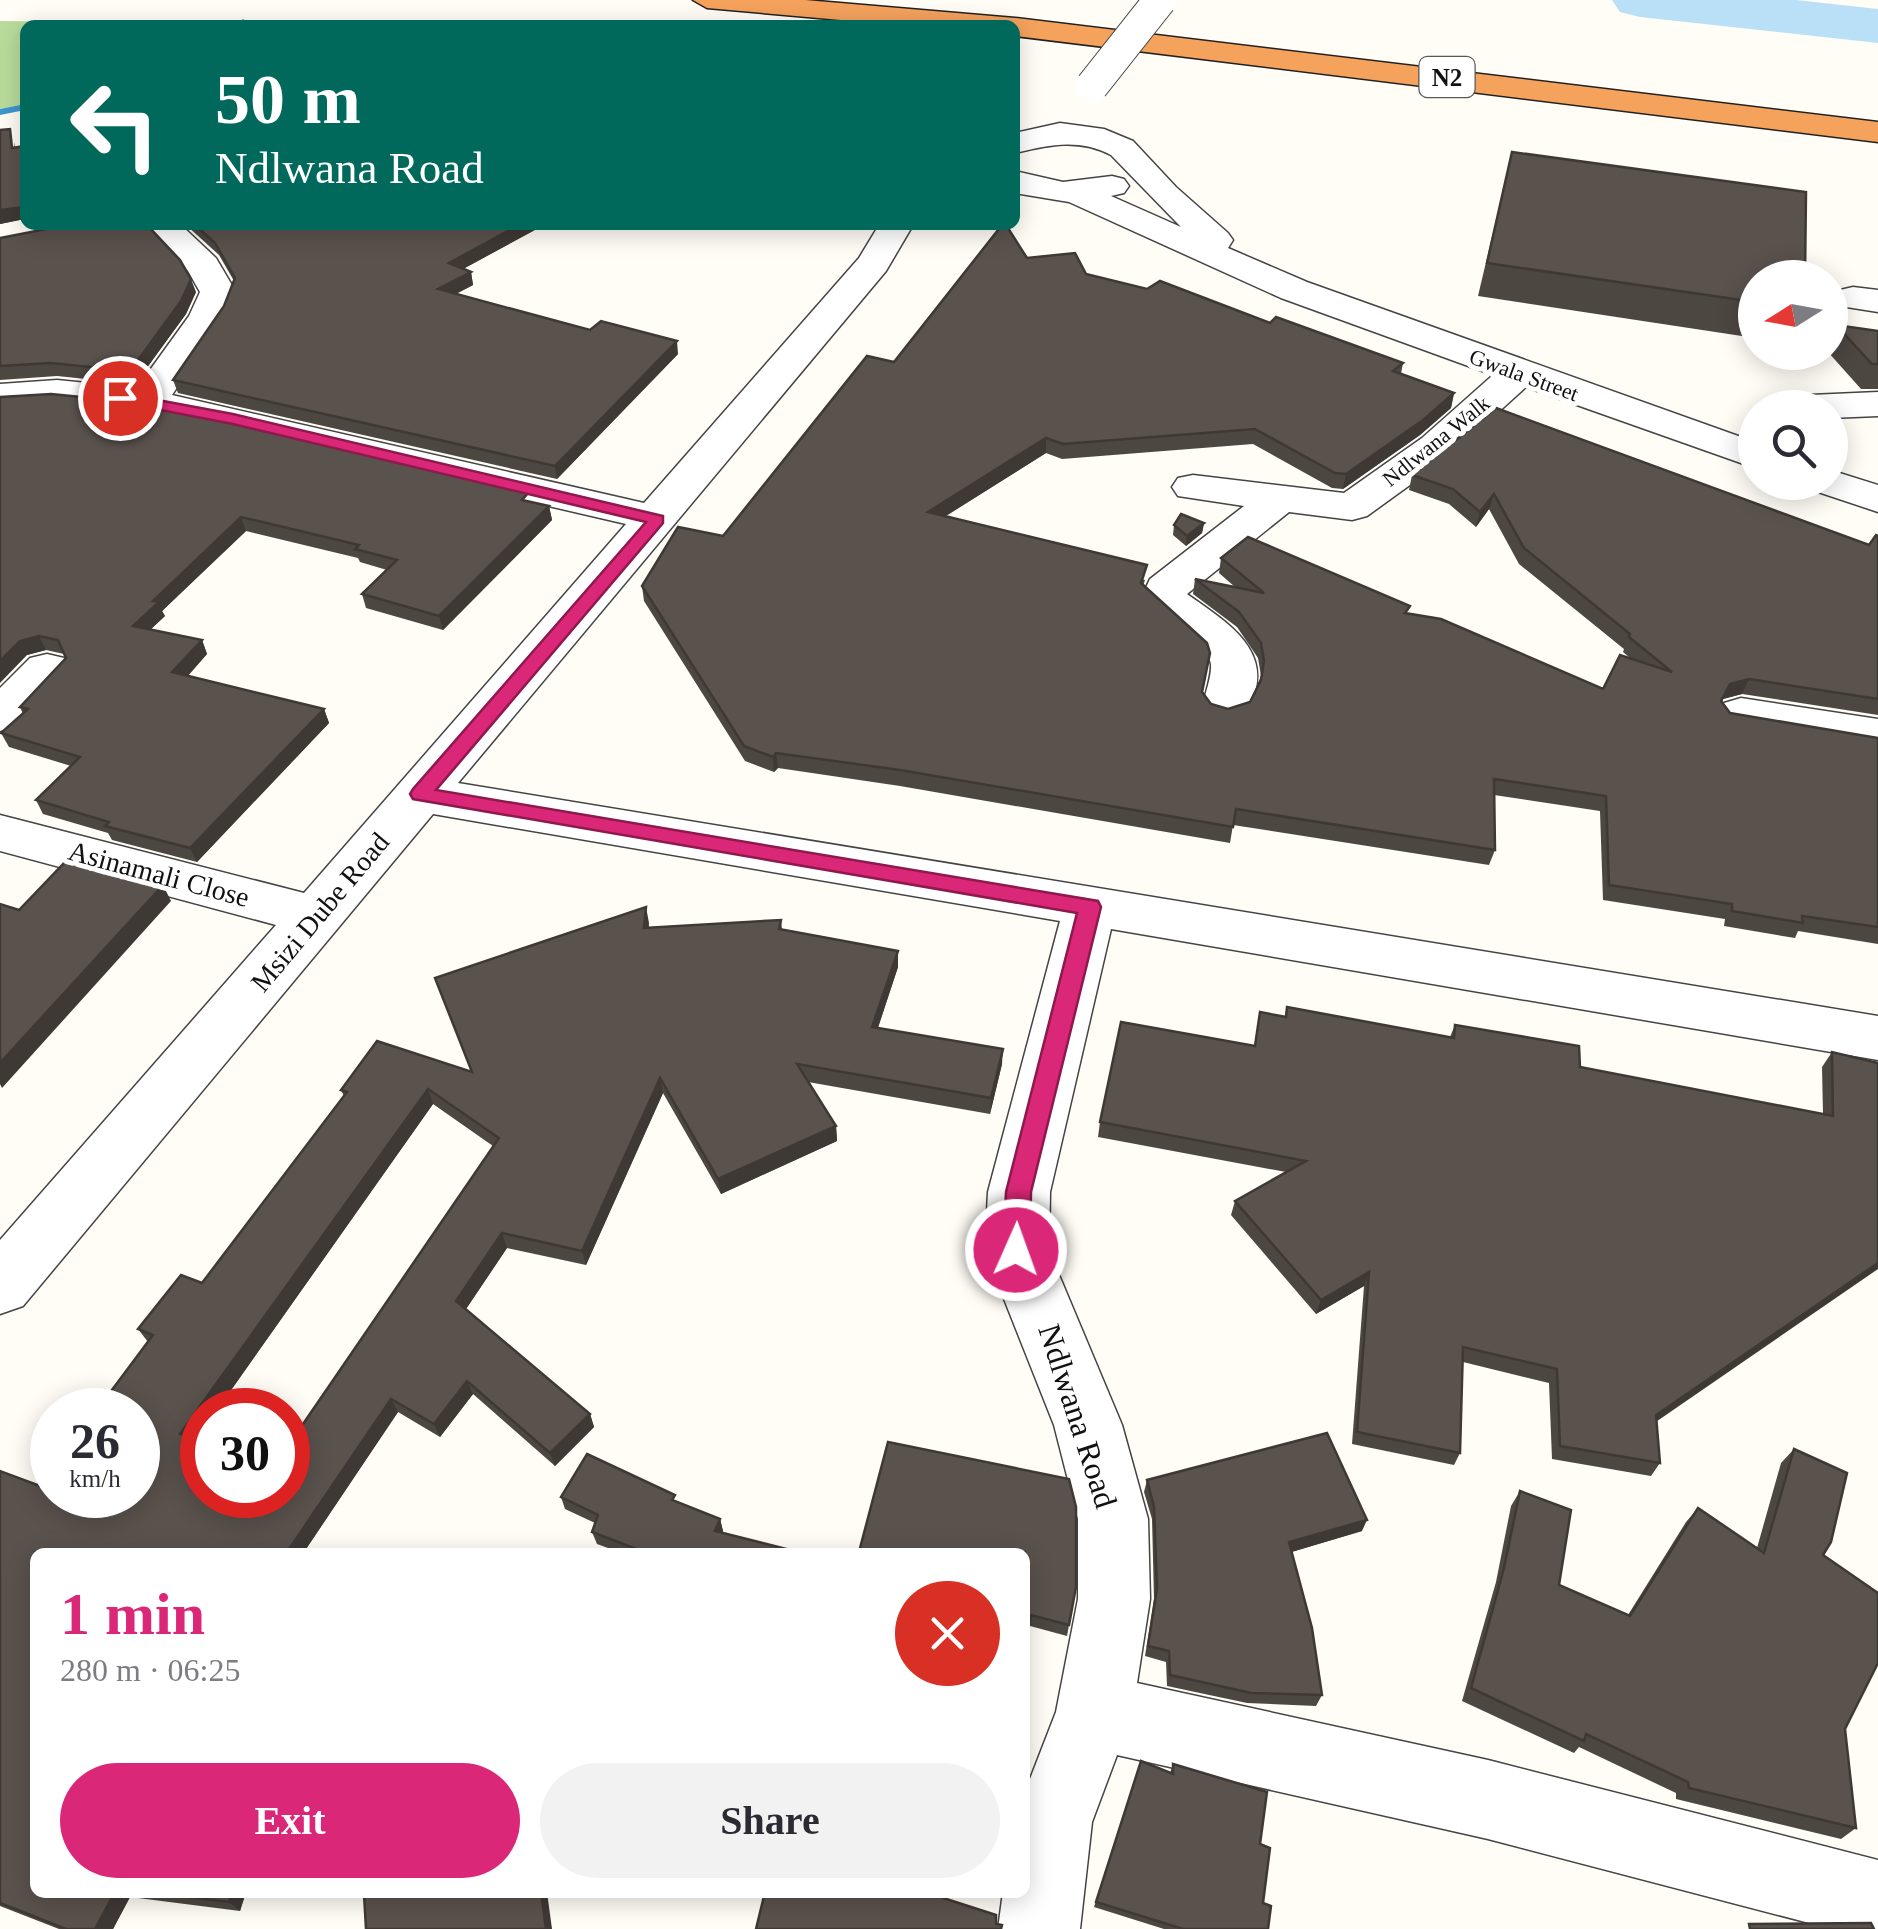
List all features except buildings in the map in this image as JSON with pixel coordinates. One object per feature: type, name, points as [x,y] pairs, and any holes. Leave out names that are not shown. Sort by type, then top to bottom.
[{"type":"highway","points":[[707,0],[937,20]]},
{"type":"highway","points":[[1128,2],[1170,5]]},
{"type":"highway","name":"N2","points":[[1020,28],[1878,132]]},
{"type":"street","points":[[1026,139],[1046,116],[1092,86],[1170,5]]},
{"type":"street","points":[[1038,190],[1111,186],[1132,169],[1118,149],[1092,86]]},
{"type":"street","points":[[1026,139],[1083,134],[1118,149]]},
{"type":"street","name":"Gwala Street","points":[[1118,149],[1202,229],[1294,290]]},
{"type":"street","name":"Gwala Street","points":[[1038,190],[1518,374],[1738,450]]},
{"type":"street","points":[[148,401],[207,318],[218,292],[202,266],[166,230]]},
{"type":"street","name":"Msizi Dube Road","points":[[0,1286],[657,520],[884,244],[911,230]]},
{"type":"street","name":"Ndlwana Walk","points":[[1281,497],[1352,507],[1436,447],[1518,374]]},
{"type":"street","points":[[0,396],[56,392],[148,401],[657,520]]},
{"type":"street","points":[[1848,405],[1878,404]]},
{"type":"street","points":[[1703,438],[1738,421]]},
{"type":"street","points":[[1192,487],[1281,497]]},
{"type":"street","points":[[1848,488],[1878,499]]},
{"type":"street","points":[[1226,706],[1234,664],[1226,643],[1164,596],[1166,589],[1281,497]]},
{"type":"street","points":[[0,714],[47,669]]},
{"type":"street","points":[[1740,714],[1878,735]]},
{"type":"street","points":[[420,794],[1878,1038]]},
{"type":"street","name":"Asinamali Close","points":[[0,833],[318,916]]},
{"type":"street","name":"Ndlwana Road","points":[[1039,1929],[1052,1822],[1094,1712],[1114,1599],[1113,1519],[1088,1425],[1016,1250],[1019,1192],[1090,907]]},
{"type":"street","points":[[1094,1712],[1303,1753],[1554,1813],[1878,1901]]},
{"type":"green space","points":[[0,21],[20,21],[20,105],[0,109]]},
{"type":"waterway","points":[[1640,0],[1878,26]]},
{"type":"waterway","points":[[0,112],[20,108]]},
{"type":"route","points":[[120,398],[233,419],[657,520],[420,794],[1090,907],[1057,1027],[1019,1192],[1016,1250]]}]
